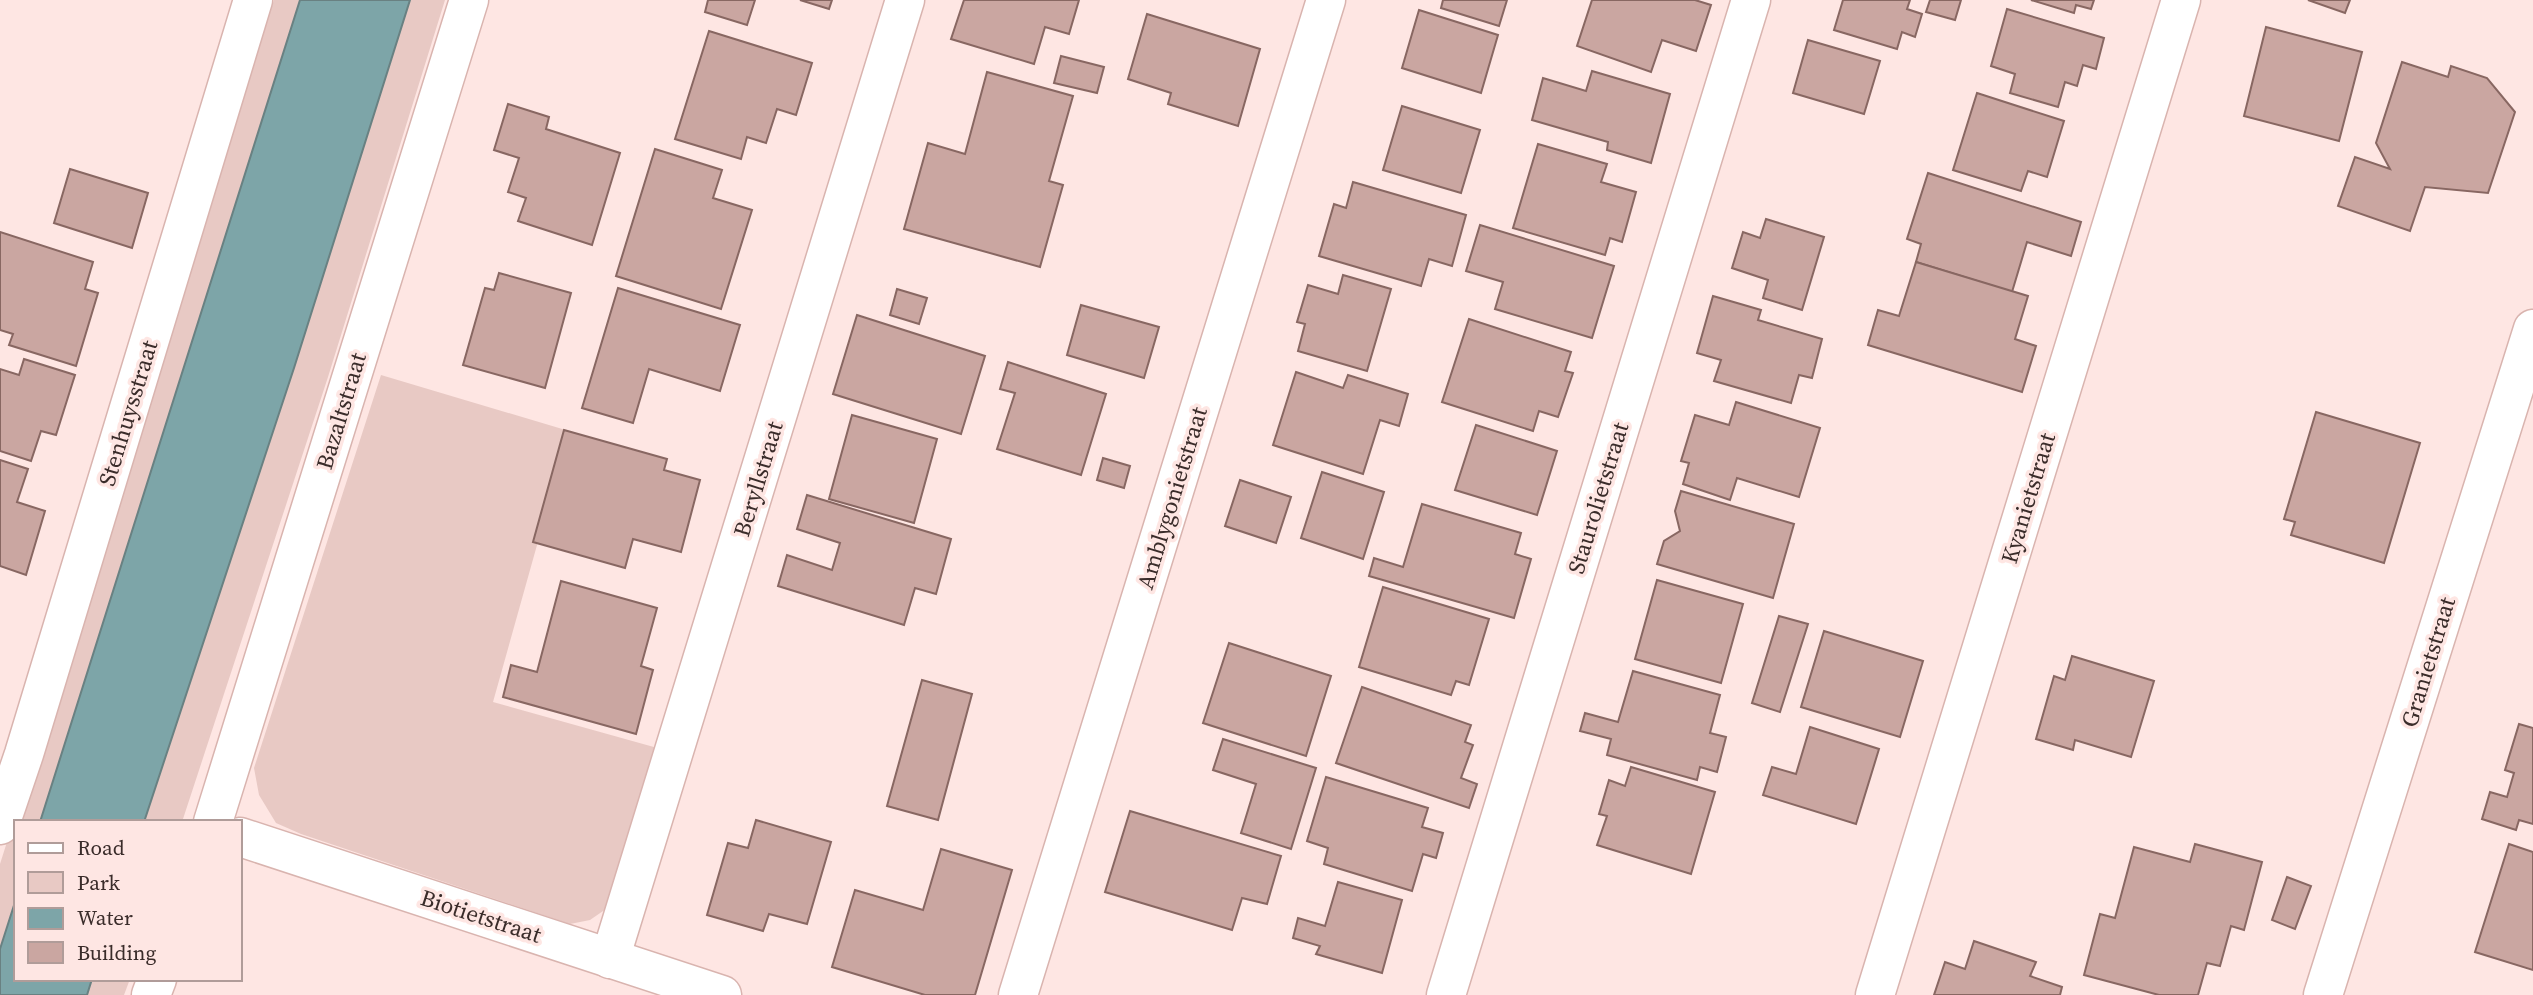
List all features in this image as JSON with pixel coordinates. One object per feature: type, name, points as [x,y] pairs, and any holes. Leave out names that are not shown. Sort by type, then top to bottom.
[{"type":"street","name":"Stenhuysstraat","points":[[0,825],[12,750],[253,0]]},
{"type":"street","name":"Bazaltstraat","points":[[214,820],[468,0]]},
{"type":"street","name":"Beryllstraat","points":[[610,959],[905,0]]},
{"type":"street","name":"Amblygonietstraat","points":[[1018,995],[1326,0]]},
{"type":"street","name":"Staurolietstraat","points":[[1446,995],[1751,0]]},
{"type":"street","name":"Kyanietstraat","points":[[1875,995],[2181,0]]},
{"type":"street","name":"Granietstraat","points":[[2323,995],[2533,329]]},
{"type":"street","name":"Biotietstraat","points":[[242,838],[722,995]]},
{"type":"green space","points":[[274,0],[300,0],[41,820],[14,820],[14,905],[0,949],[0,864]]},
{"type":"green space","points":[[410,0],[445,0],[328,377],[183,820],[145,820],[294,368]]},
{"type":"green space","points":[[381,375],[569,431],[493,702],[661,749],[606,909],[590,920],[570,924],[301,834],[276,823],[259,795],[254,768]]},
{"type":"green space","points":[[91,981],[129,981],[124,995],[87,995]]},
{"type":"water","points":[[300,0],[410,0],[294,368],[145,820],[41,820]]},
{"type":"water","points":[[14,905],[14,981],[91,981],[87,995],[0,995],[0,949]]},
{"type":"building","points":[[708,0],[755,0],[747,25],[705,12]]},
{"type":"building","points":[[800,0],[832,0],[829,9]]},
{"type":"building","points":[[964,0],[1079,0],[1069,34],[1045,27],[1034,64],[951,39]]},
{"type":"building","points":[[1443,0],[1507,0],[1499,26],[1441,8]]},
{"type":"building","points":[[1592,0],[1695,0],[1711,5],[1696,51],[1662,40],[1651,72],[1577,46]]},
{"type":"building","points":[[1843,0],[1910,0],[1907,9],[1922,14],[1915,37],[1902,32],[1897,49],[1834,30]]},
{"type":"building","points":[[1930,0],[1961,0],[1955,20],[1926,12]]},
{"type":"building","points":[[2031,0],[2094,0],[2091,9],[2076,5],[2074,13]]},
{"type":"building","points":[[2308,0],[2350,0],[2345,13]]},
{"type":"building","points":[[2007,9],[2104,38],[2096,69],[2083,65],[2077,86],[2065,82],[2058,107],[2010,93],[2015,74],[1991,66]]},
{"type":"building","points":[[1419,10],[1498,35],[1481,93],[1402,68]]},
{"type":"building","points":[[1147,14],[1260,49],[1238,126],[1168,104],[1171,93],[1128,79]]},
{"type":"building","points":[[2266,27],[2362,52],[2339,141],[2244,116]]},
{"type":"building","points":[[709,31],[812,63],[796,115],[777,109],[766,143],[747,137],[741,159],[675,139]]},
{"type":"building","points":[[1808,40],[1880,61],[1864,114],[1793,93]]},
{"type":"building","points":[[1061,56],[1104,67],[1097,93],[1054,83]]},
{"type":"building","points":[[2402,62],[2448,77],[2451,66],[2487,78],[2515,112],[2488,193],[2425,187],[2410,231],[2338,206],[2355,157],[2390,169],[2376,143]]},
{"type":"building","points":[[1592,71],[1670,94],[1651,163],[1607,150],[1608,142],[1532,120],[1543,78],[1586,91]]},
{"type":"building","points":[[987,72],[1073,96],[1049,181],[1063,185],[1040,267],[904,229],[928,143],[965,154]]},
{"type":"building","points":[[1977,93],[2064,121],[2047,177],[2028,171],[2021,191],[1953,170]]},
{"type":"building","points":[[508,104],[549,117],[546,129],[620,153],[592,245],[518,221],[526,198],[508,192],[519,158],[494,150]]},
{"type":"building","points":[[1402,106],[1480,130],[1461,193],[1383,170]]},
{"type":"building","points":[[1538,144],[1607,164],[1601,182],[1636,192],[1622,242],[1610,238],[1605,255],[1513,228]]},
{"type":"building","points":[[655,149],[722,170],[713,198],[752,210],[721,309],[616,276]]},
{"type":"building","points":[[70,169],[148,193],[132,248],[54,223]]},
{"type":"building","points":[[1928,173],[2081,222],[2071,256],[2027,242],[2012,292],[1916,262],[1921,244],[1907,239]]},
{"type":"building","points":[[1353,182],[1466,215],[1452,266],[1429,259],[1421,286],[1319,256],[1334,204],[1346,208]]},
{"type":"building","points":[[1766,219],[1824,237],[1802,310],[1763,298],[1768,280],[1732,268],[1743,232],[1760,238]]},
{"type":"building","points":[[1480,225],[1614,266],[1592,338],[1495,309],[1503,282],[1466,271]]},
{"type":"building","points":[[0,232],[93,262],[85,289],[98,293],[76,366],[9,345],[13,334],[0,330]]},
{"type":"building","points":[[1916,262],[2028,296],[2015,339],[2036,346],[2022,392],[1868,345],[1878,310],[1899,316]]},
{"type":"building","points":[[499,273],[571,293],[545,388],[463,365],[485,288],[494,290]]},
{"type":"building","points":[[1343,275],[1391,289],[1367,371],[1298,351],[1305,324],[1297,322],[1308,285],[1338,294]]},
{"type":"building","points":[[618,288],[740,325],[720,391],[649,369],[633,423],[582,408]]},
{"type":"building","points":[[897,289],[927,298],[919,324],[890,315]]},
{"type":"building","points":[[1713,296],[1761,310],[1758,320],[1822,339],[1812,378],[1799,375],[1791,403],[1714,381],[1721,360],[1697,353]]},
{"type":"building","points":[[1081,305],[1159,327],[1144,378],[1067,355]]},
{"type":"building","points":[[857,315],[985,356],[961,434],[833,394]]},
{"type":"building","points":[[1469,319],[1571,352],[1565,371],[1573,373],[1558,417],[1539,411],[1533,431],[1442,402]]},
{"type":"building","points":[[24,359],[75,375],[56,435],[41,431],[31,461],[0,451],[0,369],[19,375]]},
{"type":"building","points":[[1008,362],[1106,394],[1081,475],[997,449],[1015,393],[1000,389]]},
{"type":"building","points":[[1296,372],[1343,388],[1348,375],[1408,394],[1399,426],[1380,420],[1363,474],[1273,445]]},
{"type":"building","points":[[1736,402],[1820,428],[1799,497],[1737,478],[1730,500],[1683,484],[1689,463],[1681,461],[1695,415],[1729,425]]},
{"type":"building","points":[[2316,412],[2420,443],[2384,563],[2291,535],[2295,522],[2284,519]]},
{"type":"building","points":[[852,415],[937,439],[914,523],[829,499]]},
{"type":"building","points":[[1476,425],[1557,451],[1537,515],[1455,490]]},
{"type":"building","points":[[564,430],[667,459],[664,470],[700,480],[681,552],[633,539],[625,568],[533,542]]},
{"type":"building","points":[[1103,458],[1130,466],[1124,488],[1097,480]]},
{"type":"building","points":[[0,460],[28,469],[17,502],[45,511],[26,575],[0,566]]},
{"type":"building","points":[[1322,472],[1384,492],[1363,559],[1301,538]]},
{"type":"building","points":[[1240,480],[1291,497],[1276,543],[1225,526]]},
{"type":"building","points":[[1681,491],[1794,524],[1773,598],[1657,564],[1664,541],[1680,531],[1675,511]]},
{"type":"building","points":[[807,495],[951,539],[936,594],[915,588],[904,625],[778,586],[787,555],[832,570],[840,543],[797,529]]},
{"type":"building","points":[[1422,504],[1521,533],[1515,554],[1531,559],[1514,618],[1369,576],[1374,558],[1403,567]]},
{"type":"building","points":[[1657,580],[1743,604],[1721,683],[1635,659]]},
{"type":"building","points":[[561,581],[657,608],[641,666],[653,670],[636,734],[503,697],[511,665],[537,672]]},
{"type":"building","points":[[1383,587],[1489,619],[1469,685],[1456,681],[1451,695],[1359,667]]},
{"type":"building","points":[[1779,616],[1808,624],[1780,712],[1752,703]]},
{"type":"building","points":[[1824,631],[1923,661],[1900,737],[1801,707]]},
{"type":"building","points":[[1229,643],[1331,676],[1306,756],[1203,723]]},
{"type":"building","points":[[2072,656],[2154,681],[2131,757],[2075,740],[2073,750],[2036,739],[2054,676],[2065,680]]},
{"type":"building","points":[[1633,671],[1720,695],[1710,733],[1726,737],[1717,772],[1700,767],[1697,780],[1607,755],[1611,739],[1580,731],[1585,713],[1618,722]]},
{"type":"building","points":[[922,680],[972,694],[938,820],[887,806]]},
{"type":"building","points":[[1362,687],[1471,725],[1465,742],[1473,745],[1461,778],[1477,784],[1469,808],[1336,763]]},
{"type":"building","points":[[2519,724],[2533,728],[2533,824],[2519,820],[2516,830],[2482,819],[2490,792],[2507,797],[2514,773],[2505,770]]},
{"type":"building","points":[[1810,727],[1879,749],[1856,824],[1763,795],[1772,767],[1796,774]]},
{"type":"building","points":[[1223,739],[1316,768],[1291,849],[1241,833],[1256,784],[1213,770]]},
{"type":"building","points":[[1631,767],[1715,792],[1691,874],[1597,845],[1607,816],[1599,814],[1609,780],[1625,786]]},
{"type":"building","points":[[1326,777],[1428,808],[1422,827],[1443,833],[1436,858],[1423,854],[1412,891],[1324,864],[1328,848],[1307,841]]},
{"type":"building","points":[[1130,811],[1281,856],[1267,904],[1242,898],[1232,930],[1105,892]]},
{"type":"building","points":[[756,820],[831,842],[807,924],[769,914],[763,931],[707,915],[728,843],[748,848]]},
{"type":"building","points":[[2195,844],[2262,862],[2244,930],[2231,926],[2220,966],[2207,963],[2198,995],[2159,995],[2084,975],[2100,914],[2115,918],[2134,847],[2190,862]]},
{"type":"building","points":[[2509,844],[2533,852],[2533,970],[2475,952]]},
{"type":"building","points":[[941,849],[1012,870],[975,995],[925,995],[832,967],[855,890],[923,910]]},
{"type":"building","points":[[2287,877],[2311,886],[2295,929],[2272,920]]},
{"type":"building","points":[[1338,882],[1402,900],[1382,973],[1316,954],[1320,946],[1293,938],[1298,918],[1325,926]]},
{"type":"building","points":[[1974,941],[2036,962],[2030,976],[2062,987],[2060,995],[1934,995],[1945,962],[1965,969]]}]
